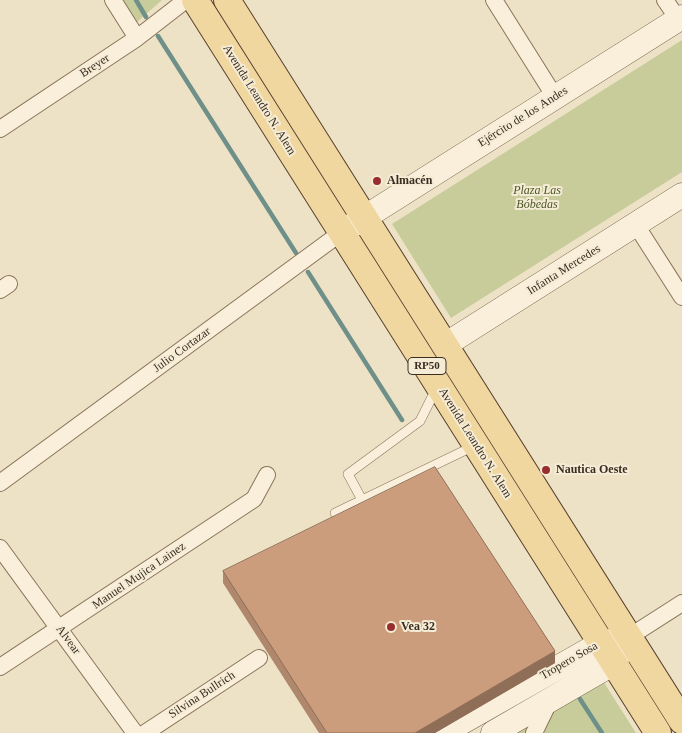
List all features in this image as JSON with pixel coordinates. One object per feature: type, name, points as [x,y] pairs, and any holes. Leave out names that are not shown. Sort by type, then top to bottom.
[{"type":"main road","name":"Avenida Leandro N. Alem","points":[[196,0],[658,733]]},
{"type":"main road","name":"RP50","points":[[227,0],[682,721]]},
{"type":"street","points":[[113,0],[137,38]]},
{"type":"street","name":"Breyer","points":[[0,129],[137,38],[186,0]]},
{"type":"street","points":[[494,0],[554,97]]},
{"type":"street","name":"Ejército de los Andes","points":[[364,216],[554,97],[675,12]]},
{"type":"street","name":"Infanta Mercedes","points":[[446,345],[682,195]]},
{"type":"street","name":"Julio Cortazar","points":[[0,483],[364,216]]},
{"type":"street","points":[[636,225],[682,297]]},
{"type":"street","name":"Manuel Mujica Lainez","points":[[0,667],[254,499],[267,475]]},
{"type":"street","name":"Alvear","points":[[0,548],[135,733]]},
{"type":"street","points":[[629,636],[682,603]]},
{"type":"street","name":"Tropero Sosa","points":[[495,732],[550,700],[629,636]]},
{"type":"street","name":"Tropero Sosa","points":[[443,733],[483,710],[608,653]]},
{"type":"street","name":"Silvina Bullrich","points":[[145,733],[259,658]]},
{"type":"street","points":[[534,733],[550,700]]},
{"type":"street","points":[[483,710],[495,732]]},
{"type":"lane","points":[[361,498],[348,474],[420,421],[438,384]]},
{"type":"lane","points":[[335,512],[476,444]]},
{"type":"green space","points":[[123,0],[162,0],[137,22]]},
{"type":"green space","name":"Plaza Las Bóbedas","points":[[682,40],[682,172],[451,318],[392,224]]},
{"type":"green space","points":[[603,681],[636,733],[515,733]]},
{"type":"building","name":"Vea 32","points":[[435,467],[555,651],[415,733],[327,733],[223,571]]},
{"type":"waterway","points":[[136,0],[146,17]]},
{"type":"waterway","points":[[158,36],[296,253]]},
{"type":"waterway","points":[[308,272],[402,420]]},
{"type":"waterway","points":[[580,699],[602,733]]},
{"type":"place","name":"Almacén","points":[[377,181]]},
{"type":"place","name":"Nautica Oeste","points":[[546,470]]},
{"type":"place","name":"Vea 32","points":[[391,627]]}]
